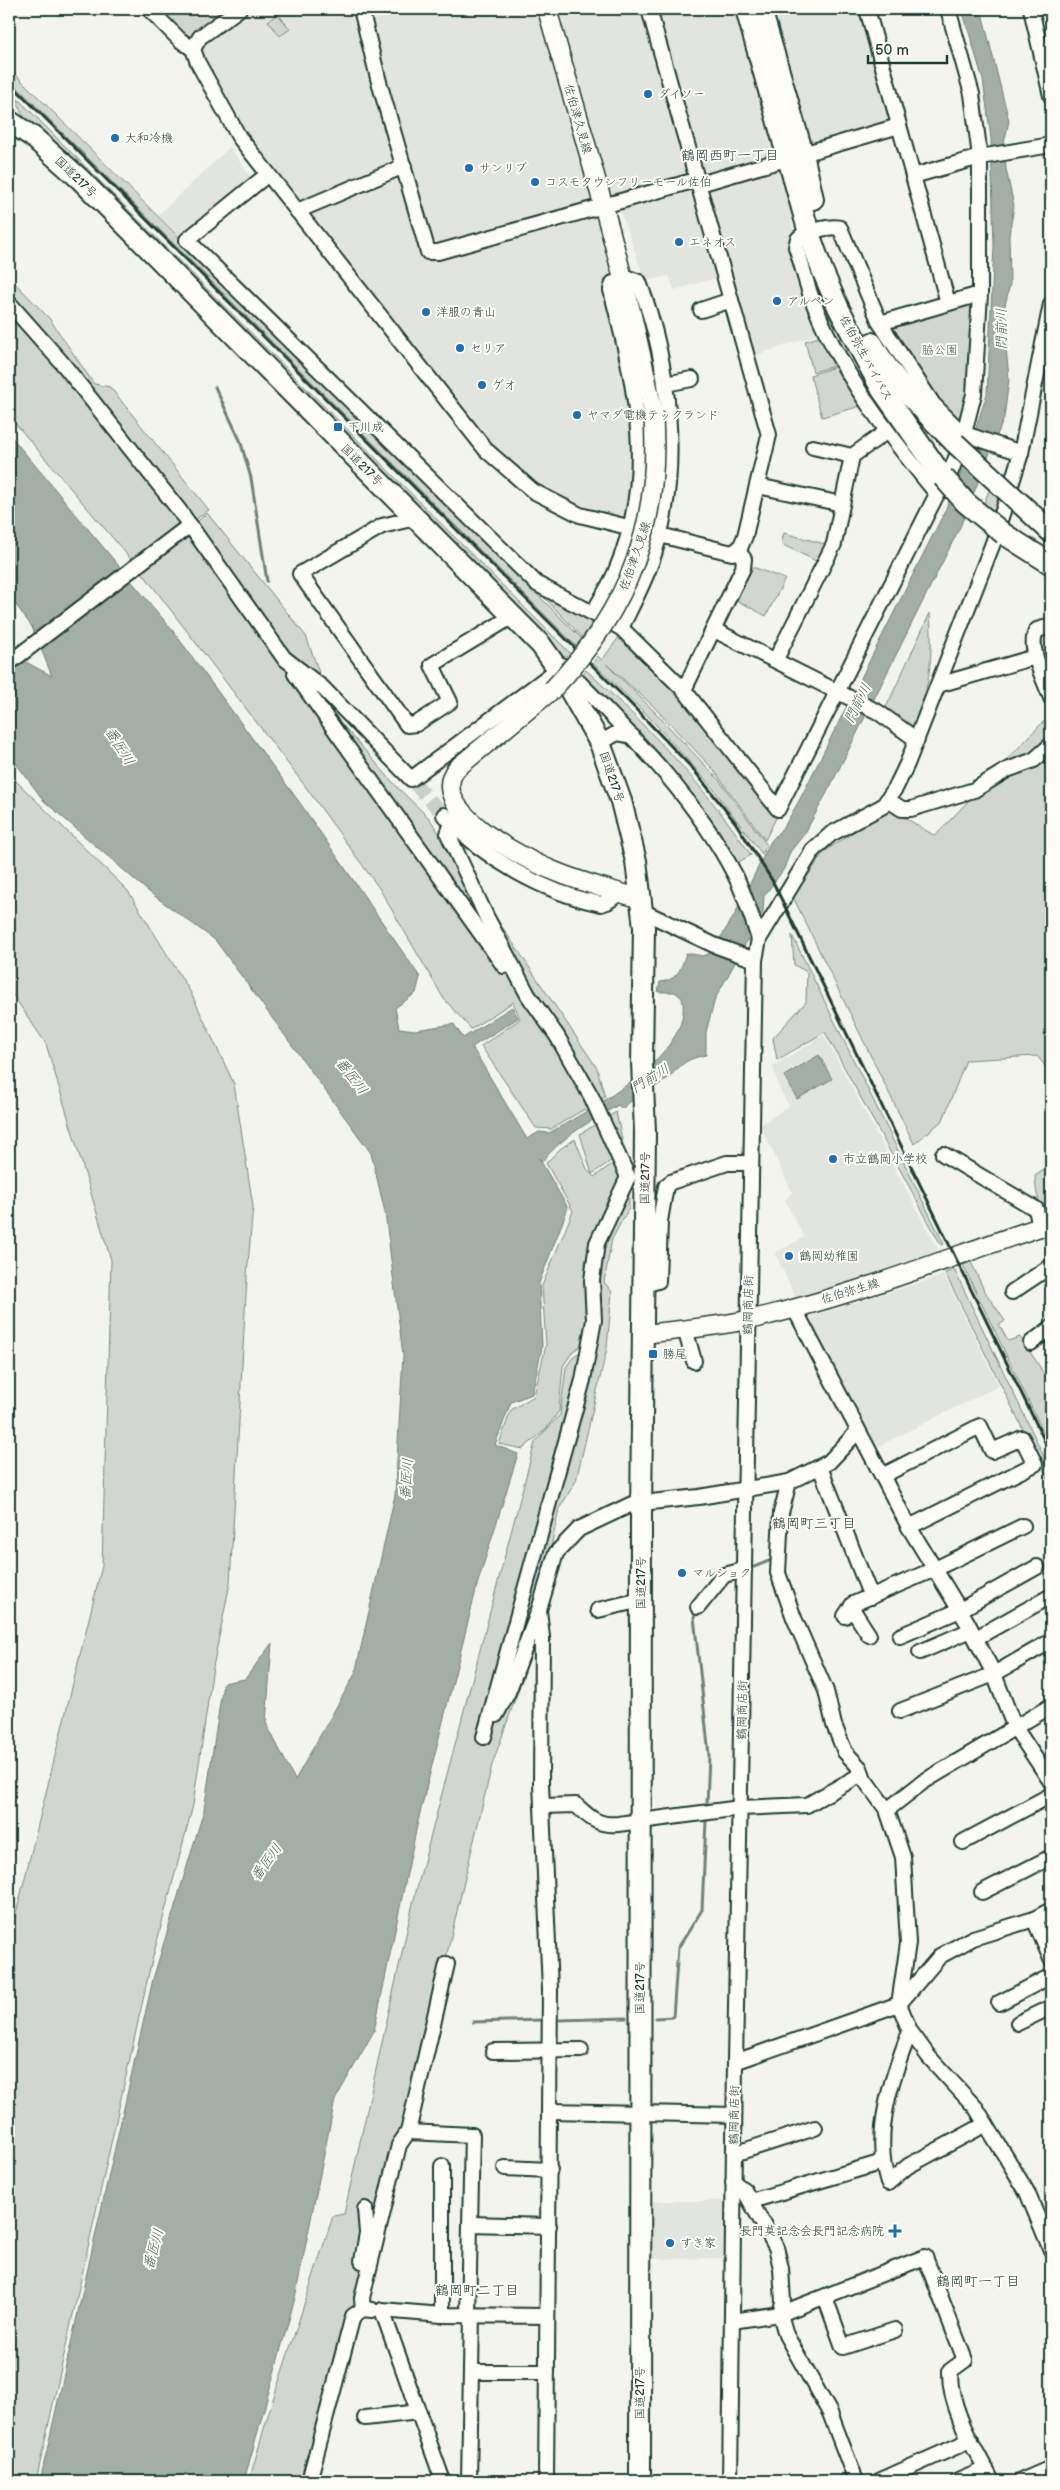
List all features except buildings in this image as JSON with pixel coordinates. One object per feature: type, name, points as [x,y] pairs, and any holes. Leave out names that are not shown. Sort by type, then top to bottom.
[{"type":"highway","name":"佐伯弥生バイパス","points":[[746,9],[796,156]]},
{"type":"highway","name":"佐伯弥生バイパス","points":[[761,9],[814,231],[839,310],[882,390],[940,486],[966,503],[1004,534],[1051,564]]},
{"type":"highway","name":"国道217号","points":[[9,121],[33,137],[80,179],[542,644],[600,743],[621,801],[636,861],[642,905],[644,945],[642,1062],[645,1132],[640,1821],[640,2481]]},
{"type":"highway","name":"佐伯弥生バイパス","points":[[814,231],[853,310],[884,364],[913,401],[962,437],[1022,505],[1051,532]]},
{"type":"main road","name":"佐伯津久見線","points":[[547,9],[643,360],[653,412],[655,449],[653,487],[647,524],[636,563],[620,600],[603,628],[579,661],[552,690],[458,768],[450,780],[451,794],[466,816],[500,843],[553,871],[620,893],[642,905]]},
{"type":"main road","name":"佐伯弥生線","points":[[643,1334],[748,1320],[794,1308],[870,1286],[1046,1227]]},
{"type":"street","points":[[149,9],[180,40],[193,49],[198,63],[239,138],[486,450],[511,474],[533,491],[572,511],[629,529],[725,552],[738,551]]},
{"type":"street","points":[[193,49],[200,37],[239,9]]},
{"type":"street","points":[[361,9],[428,252],[438,252],[681,184],[703,183],[899,126]]},
{"type":"street","points":[[650,9],[769,435],[745,536],[738,551]]},
{"type":"street","points":[[867,9],[948,302]]},
{"type":"street","points":[[948,9],[972,94],[980,157],[980,294],[974,394],[962,437],[962,441],[945,488],[940,486],[886,432],[846,371],[815,307],[796,247],[797,240],[814,231],[837,226],[840,228],[880,323],[933,404],[962,437],[1022,453]]},
{"type":"street","points":[[1031,9],[1044,34],[1051,96]]},
{"type":"street","points":[[912,176],[980,157],[1022,148],[1051,145]]},
{"type":"street","points":[[297,211],[404,166]]},
{"type":"street","points":[[268,174],[187,240],[537,584],[621,628],[684,690],[778,809],[838,693],[940,486]]},
{"type":"street","points":[[593,613],[615,574],[629,529],[638,487],[638,430],[635,391],[611,290],[614,283],[622,279],[635,279],[639,282],[644,297],[665,384],[670,458],[659,536],[642,584],[621,628]]},
{"type":"street","points":[[880,323],[980,294]]},
{"type":"street","points":[[701,310],[731,300]]},
{"type":"street","points":[[9,303],[62,364],[190,525],[284,658],[323,688],[413,782],[558,669]]},
{"type":"street","points":[[757,934],[813,850],[832,834],[872,812],[888,800],[917,740],[993,544],[1022,453],[1051,304]]},
{"type":"street","points":[[665,384],[692,379]]},
{"type":"street","points":[[776,659],[834,544],[852,456],[886,432]]},
{"type":"street","points":[[813,447],[852,456]]},
{"type":"street","points":[[758,486],[842,504]]},
{"type":"street","points":[[415,518],[382,526],[300,574],[407,724],[416,724],[450,702],[432,665],[513,616]]},
{"type":"street","points":[[9,663],[190,525]]},
{"type":"street","points":[[684,690],[743,568],[744,559],[738,551]]},
{"type":"street","points":[[1051,626],[1035,632],[1033,640],[1034,657],[1039,664],[1051,698]]},
{"type":"street","points":[[714,630],[776,659],[838,693],[878,712],[917,740]]},
{"type":"street","points":[[542,644],[632,736],[694,808],[735,876],[757,934]]},
{"type":"street","points":[[938,685],[1034,657]]},
{"type":"street","points":[[295,674],[526,997],[530,998]]},
{"type":"street","points":[[600,743],[616,733],[632,736]]},
{"type":"street","points":[[888,800],[902,809],[910,809],[974,790],[1007,770],[1034,760],[1051,745]]},
{"type":"street","points":[[620,893],[601,904],[538,883],[486,852],[448,819],[448,834],[474,893],[530,998],[557,1036],[590,1096],[628,1178],[597,1242],[592,1280],[594,1320],[583,1380],[484,1737],[508,1692],[539,1610],[556,1553],[566,1540],[579,1529],[632,1504],[745,1490],[789,1482],[829,1462],[858,1431]]},
{"type":"street","points":[[642,905],[714,945],[750,959]]},
{"type":"street","name":"鶴岡商店街","points":[[730,2481],[734,2114],[748,1320],[750,959],[757,934]]},
{"type":"street","points":[[943,1154],[1036,1209],[1046,1227]]},
{"type":"street","points":[[643,1285],[658,1281],[660,1221],[666,1186],[671,1182],[727,1164],[750,1163]]},
{"type":"street","points":[[1012,1292],[1051,1266]]},
{"type":"street","points":[[794,1308],[909,1528],[973,1634],[994,1674],[1014,1726],[1047,1764],[1051,1782]]},
{"type":"street","points":[[1031,1343],[1051,1328]]},
{"type":"street","points":[[685,1329],[694,1361]]},
{"type":"street","points":[[882,1476],[980,1426],[992,1451],[1022,1438],[1035,1464],[909,1528]]},
{"type":"street","points":[[820,1467],[871,1597]]},
{"type":"street","points":[[789,1482],[781,1513],[778,1573],[794,1618],[826,1691],[834,1725],[845,1752],[887,1810],[902,1857],[908,1935],[899,2004],[910,2031],[929,2057],[976,2108],[986,2124],[1026,2192],[1051,2250]]},
{"type":"street","points":[[869,1635],[848,1611],[871,1597],[935,1569],[1023,1526]]},
{"type":"street","points":[[900,1636],[960,1610],[1037,1567]]},
{"type":"street","points":[[698,1607],[724,1575],[744,1570]]},
{"type":"street","points":[[920,1652],[973,1634],[1051,1596]]},
{"type":"street","points":[[598,1610],[641,1600]]},
{"type":"street","points":[[539,1610],[542,1637],[542,1806],[551,2050],[546,2481]]},
{"type":"street","points":[[900,1711],[994,1674],[1051,1641]]},
{"type":"street","points":[[887,1810],[923,1782],[1014,1726],[1051,1706]]},
{"type":"street","points":[[542,1806],[576,1805],[595,1822],[607,1825],[740,1808],[807,1805],[862,1774]]},
{"type":"street","points":[[963,1842],[1051,1795]]},
{"type":"street","points":[[982,1892],[1051,1857]]},
{"type":"street","points":[[735,2062],[899,2004],[940,1956],[973,1938],[1034,1919],[1051,1910]]},
{"type":"street","points":[[1034,1919],[1051,1959]]},
{"type":"street","points":[[310,2481],[362,2298],[399,2145],[408,2132],[447,1964]]},
{"type":"street","points":[[999,2003],[1051,1976]]},
{"type":"street","points":[[1018,2023],[1051,2007]]},
{"type":"street","points":[[910,2031],[900,2057],[888,2101],[882,2139],[883,2162],[888,2183],[908,2166],[986,2124]]},
{"type":"street","points":[[493,2051],[581,2050]]},
{"type":"street","points":[[551,2111],[734,2114]]},
{"type":"street","points":[[734,2154],[815,2128]]},
{"type":"street","points":[[408,2132],[472,2135],[469,2481]]},
{"type":"street","points":[[750,2201],[883,2162]]},
{"type":"street","points":[[442,2166],[442,2315]]},
{"type":"street","points":[[505,2168],[550,2170]]},
{"type":"street","points":[[734,2182],[744,2190],[754,2212],[776,2247],[780,2268],[782,2302],[780,2314],[786,2335],[830,2413],[856,2481]]},
{"type":"street","points":[[358,2313],[367,2233],[365,2210]]},
{"type":"street","points":[[470,2224],[549,2226]]},
{"type":"street","points":[[732,2321],[780,2314],[926,2257],[965,2360],[950,2371],[952,2392],[971,2440],[989,2475],[958,2481]]},
{"type":"street","points":[[825,2297],[843,2347],[895,2330]]},
{"type":"street","points":[[358,2313],[382,2310],[442,2315],[547,2316]]},
{"type":"street","points":[[382,2310],[443,2481]]},
{"type":"street","points":[[471,2372],[547,2372]]},
{"type":"street","points":[[365,2418],[419,2412]]},
{"type":"street","points":[[885,2480],[971,2440]]},
{"type":"street","points":[[1021,2481],[1051,2468]]},
{"type":"shaded area","points":[[252,9],[355,9],[397,163],[298,205],[242,136],[202,57],[202,43]]},
{"type":"shaded area","points":[[367,9],[539,9],[595,203],[433,249]]},
{"type":"shaded area","points":[[559,9],[647,9],[693,177],[606,199]]},
{"type":"shaded area","points":[[655,9],[737,9],[776,138],[770,154],[701,177]]},
{"type":"shaded area","points":[[769,9],[864,9],[895,124],[809,149]]},
{"type":"shaded area","points":[[230,147],[254,182],[182,240],[158,215]]},
{"type":"shaded area","points":[[777,170],[789,176],[794,242],[825,332],[751,357],[707,190]]},
{"type":"shaded area","points":[[401,175],[425,260],[599,212],[615,276],[630,388],[636,485],[627,524],[558,496],[518,474],[488,446],[306,215]]},
{"type":"shaded area","points":[[694,186],[720,277],[674,290],[669,276],[645,281],[619,207]]},
{"type":"shaded area","name":"市立鶴岡小学校","points":[[824,1035],[939,1251],[871,1279],[797,1301],[775,1253],[804,1237],[785,1200],[792,1192],[760,1125],[789,1106],[779,1089],[773,1066]]},
{"type":"shaded area","points":[[944,1275],[999,1386],[875,1448],[805,1318]]},
{"type":"shaded area","points":[[652,2201],[729,2201],[729,2258],[652,2259]]},
{"type":"green space","points":[[156,9],[232,9],[188,41]]},
{"type":"green space","points":[[278,14],[290,29],[280,36],[268,21]]},
{"type":"green space","points":[[9,68],[582,639],[576,646],[9,79]]},
{"type":"green space","points":[[18,99],[571,654],[563,661],[37,132],[21,111]]},
{"type":"green space","points":[[9,277],[49,318],[94,384],[110,387],[209,510],[134,563],[9,416]]},
{"type":"green space","name":"脇公園","points":[[977,297],[971,394],[960,427],[956,426],[884,325]]},
{"type":"green space","points":[[823,336],[837,365],[813,372],[805,341]]},
{"type":"green space","points":[[838,366],[861,406],[822,417],[810,375]]},
{"type":"green space","points":[[992,483],[1005,495],[995,521],[981,511]]},
{"type":"green space","points":[[207,513],[306,636],[334,715],[397,787],[429,818],[597,1068],[605,1097],[551,1129],[536,1128],[481,1046],[520,1019],[513,1002],[471,1029],[444,999],[379,888],[305,786],[141,571]]},
{"type":"green space","points":[[784,533],[825,544],[818,562],[781,544]]},
{"type":"green space","points":[[750,566],[785,579],[766,616],[734,599]]},
{"type":"green space","points":[[538,591],[594,621],[582,637]]},
{"type":"green space","points":[[930,613],[931,658],[929,673],[922,702],[910,730],[884,712]]},
{"type":"green space","points":[[622,633],[683,693],[778,814],[765,840],[713,769],[651,704],[606,664],[652,709],[719,780],[767,845],[762,854],[711,786],[649,717],[593,663],[598,656],[602,660]]},
{"type":"green space","points":[[586,670],[653,735],[695,781],[751,855],[737,863],[719,830],[700,806],[580,678]]},
{"type":"green space","points":[[1051,718],[1051,1073],[1037,1056],[966,1060],[943,1120],[914,1144],[793,897],[824,852],[889,808],[935,836],[1042,723]]},
{"type":"green space","points":[[9,774],[128,891],[191,993],[234,1084],[253,1206],[247,1276],[230,1583],[213,1667],[193,1805],[150,1968],[36,2481],[9,2481],[9,1942],[102,1566],[111,1260],[46,1044],[9,989]]},
{"type":"green space","points":[[792,935],[944,1244],[941,1245],[825,1032],[777,1060],[773,1038],[806,1002],[807,972],[794,965]]},
{"type":"green space","points":[[616,1112],[624,1148],[615,1158],[592,1174],[580,1134]]},
{"type":"green space","points":[[575,1139],[587,1169],[594,1177],[612,1164],[619,1169],[622,1179],[604,1213],[585,1262],[588,1341],[573,1351],[563,1366],[559,1411],[547,1428],[523,1449],[499,1444],[511,1410],[534,1396],[546,1345],[542,1286],[573,1211],[546,1163],[560,1149]]},
{"type":"green space","points":[[1051,1165],[1051,1215],[1040,1203],[1035,1176]]},
{"type":"green space","points":[[629,1186],[629,1208],[612,1239],[604,1282],[612,1292],[607,1348],[576,1481],[559,1509],[525,1671],[492,1765],[406,2125],[307,2481],[249,2481],[268,2415],[333,2216],[344,2214],[413,1903],[535,1442],[560,1415],[566,1367],[574,1356],[586,1348],[599,1253]]},
{"type":"green space","points":[[971,1262],[984,1290],[1005,1321],[999,1325],[1008,1341],[1020,1337],[1040,1367],[1051,1390],[1051,1448],[963,1265]]},
{"type":"green space","points":[[954,1269],[1051,1471],[1051,1485],[945,1273]]},
{"type":"water","points":[[962,9],[981,9],[1009,121],[1004,143],[1006,169],[1014,206],[1009,236],[1010,284],[1003,314],[1009,379],[1004,418],[960,527],[831,785],[805,833],[790,852],[784,869],[764,896],[763,912],[715,999],[706,1032],[706,1055],[684,1063],[667,1079],[622,1109],[618,1105],[567,1137],[542,1162],[539,1158],[568,1208],[539,1283],[542,1347],[532,1394],[511,1402],[495,1445],[518,1454],[478,1582],[418,1821],[374,2031],[335,2100],[295,2298],[244,2481],[40,2481],[153,1979],[204,1810],[223,1683],[245,1679],[272,1643],[266,1723],[295,1780],[355,1674],[395,1495],[403,1355],[385,1212],[371,1153],[215,940],[149,892],[44,801],[9,754],[9,653],[52,676],[32,627],[9,595],[9,434],[173,631],[300,803],[420,977],[416,993],[395,1008],[399,1028],[415,1030],[454,1024],[463,1038],[512,1007],[518,1018],[472,1047],[527,1139],[539,1132],[549,1133],[589,1110],[636,1078],[657,1059],[673,1039],[682,1019],[682,998],[675,992],[658,992],[660,982],[671,979],[678,973],[686,953],[703,956],[711,953],[734,916],[771,841],[785,825],[799,801],[944,513],[961,473],[987,394],[994,246],[991,138],[983,80]]},
{"type":"water","points":[[819,1055],[832,1079],[797,1099],[784,1076]]},
{"type":"waterway","points":[[215,387],[240,440],[251,478],[267,581]]},
{"type":"waterway","points":[[754,1567],[774,1559]]},
{"type":"waterway","points":[[698,1611],[694,1617],[709,1755],[707,1804]]},
{"type":"waterway","points":[[656,2018],[673,2017],[678,1948],[702,1910],[706,1821]]},
{"type":"waterway","points":[[560,2020],[626,2018]]},
{"type":"waterway","points":[[473,2022],[541,2020]]},
{"type":"tunnel","points":[[415,784],[444,815]]},
{"type":"railway","points":[[9,82],[629,702],[693,769],[735,822],[772,880],[1051,1454]]},
{"type":"place","name":"ダイソー","points":[[648,94]]},
{"type":"place","name":"大和冷機","points":[[115,138]]},
{"type":"place","name":"サンリブ","points":[[469,168]]},
{"type":"place","name":"コスモタウンフリーモール佐伯","points":[[535,182]]},
{"type":"place","name":"エネオス","points":[[679,242]]},
{"type":"place","name":"アルペン","points":[[777,301]]},
{"type":"place","name":"洋服の青山","points":[[426,312]]},
{"type":"place","name":"セリア","points":[[460,348]]},
{"type":"place","name":"ゲオ","points":[[482,385]]},
{"type":"place","name":"ヤマダ電機テックランド","points":[[577,415]]},
{"type":"place","name":"下川成","points":[[338,427]]},
{"type":"place","name":"市立鶴岡小学校","points":[[833,1159]]},
{"type":"place","name":"鶴岡幼稚園","points":[[789,1256]]},
{"type":"place","name":"勝尾","points":[[653,1354]]},
{"type":"place","name":"マルショク","points":[[682,1573]]},
{"type":"place","name":"長門莫記念会長門記念病院","points":[[895,2231]]},
{"type":"place","name":"すき家","points":[[670,2243]]},
{"type":"district","name":"鶴岡西町一丁目","points":[[730,155]]},
{"type":"district","name":"鶴岡町三丁目","points":[[814,1523]]},
{"type":"district","name":"鶴岡町一丁目","points":[[978,2281]]},
{"type":"district","name":"鶴岡町二丁目","points":[[477,2290]]},
{"type":"water label","name":"門前川","points":[[1001,329]]},
{"type":"water label","name":"門前川","points":[[857,703]]},
{"type":"water label","name":"番匠川","points":[[120,746]]},
{"type":"water label","name":"番匠川","points":[[352,1076]]},
{"type":"water label","name":"門前川","points":[[650,1078]]},
{"type":"water label","name":"番匠川","points":[[406,1479]]},
{"type":"water label","name":"番匠川","points":[[266,1862]]},
{"type":"water label","name":"番匠川","points":[[153,2249]]}]
